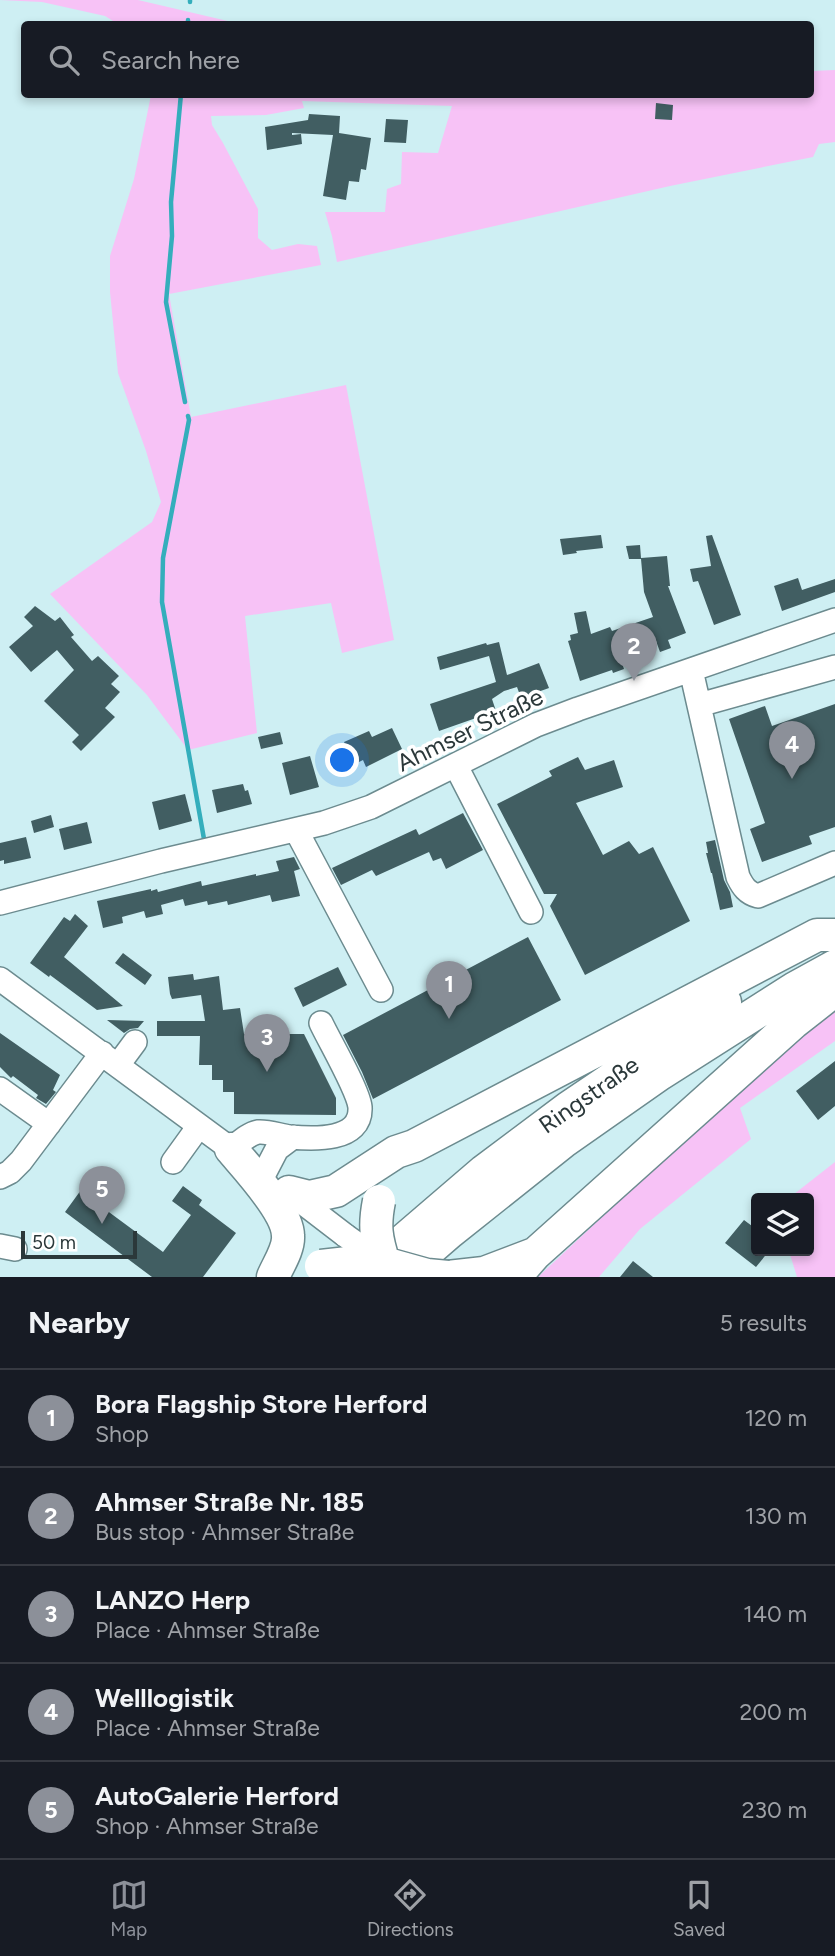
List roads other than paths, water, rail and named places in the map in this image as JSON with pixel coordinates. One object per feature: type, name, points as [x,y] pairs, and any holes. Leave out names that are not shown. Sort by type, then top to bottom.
[{"type":"highway","points":[[289,1192],[309,1197],[336,1191],[396,1152],[414,1146],[817,935],[835,937]]},
{"type":"highway","name":"Ringstraße","points":[[386,1274],[484,1171],[568,1108],[729,999],[835,937]]},
{"type":"highway","name":"Ringstraße","points":[[386,1274],[450,1232],[563,1142],[660,1073],[835,965]]},
{"type":"highway","points":[[515,1277],[536,1254],[793,1023],[835,990]]},
{"type":"highway","points":[[386,1274],[376,1239],[379,1201],[391,1174],[414,1146]]},
{"type":"highway","points":[[231,1149],[264,1189],[285,1221],[288,1243],[273,1277]]},
{"type":"highway","points":[[289,1277],[321,1266],[358,1262],[386,1274],[448,1277],[484,1273],[536,1254]]},
{"type":"street","name":"Ahmser Straße","points":[[0,903],[160,861],[324,823],[371,807],[536,725],[835,620]]},
{"type":"street","points":[[699,705],[835,667]]},
{"type":"street","points":[[691,670],[738,877],[743,886],[750,894],[758,896],[835,863]]},
{"type":"street","points":[[456,766],[531,912]]},
{"type":"street","points":[[296,831],[381,990]]},
{"type":"street","points":[[0,979],[289,1192],[346,1236],[386,1274]]},
{"type":"street","points":[[231,1149],[259,1132],[292,1137],[336,1136],[349,1132],[360,1109],[357,1095],[321,1023]]},
{"type":"street","points":[[0,1177],[21,1161],[49,1124],[110,1059],[135,1042]]},
{"type":"street","points":[[0,1089],[49,1124]]},
{"type":"street","points":[[173,1162],[200,1126]]},
{"type":"street","points":[[264,1174],[277,1149],[292,1137]]},
{"type":"waterway","points":[[181,98],[171,202],[172,236],[166,302],[185,402]]},
{"type":"waterway","points":[[188,416],[163,558],[162,602],[204,839]]},
{"type":"place","name":"Ahmser Straße Nr. 185","points":[[634,681]]},
{"type":"place","name":"Welllogistik","points":[[792,779]]},
{"type":"place","name":"Bora Flagship Store Herford","points":[[449,1019]]},
{"type":"place","name":"LANZO Herp","points":[[267,1072]]},
{"type":"place","name":"AutoGalerie Herford","points":[[102,1224]]}]
